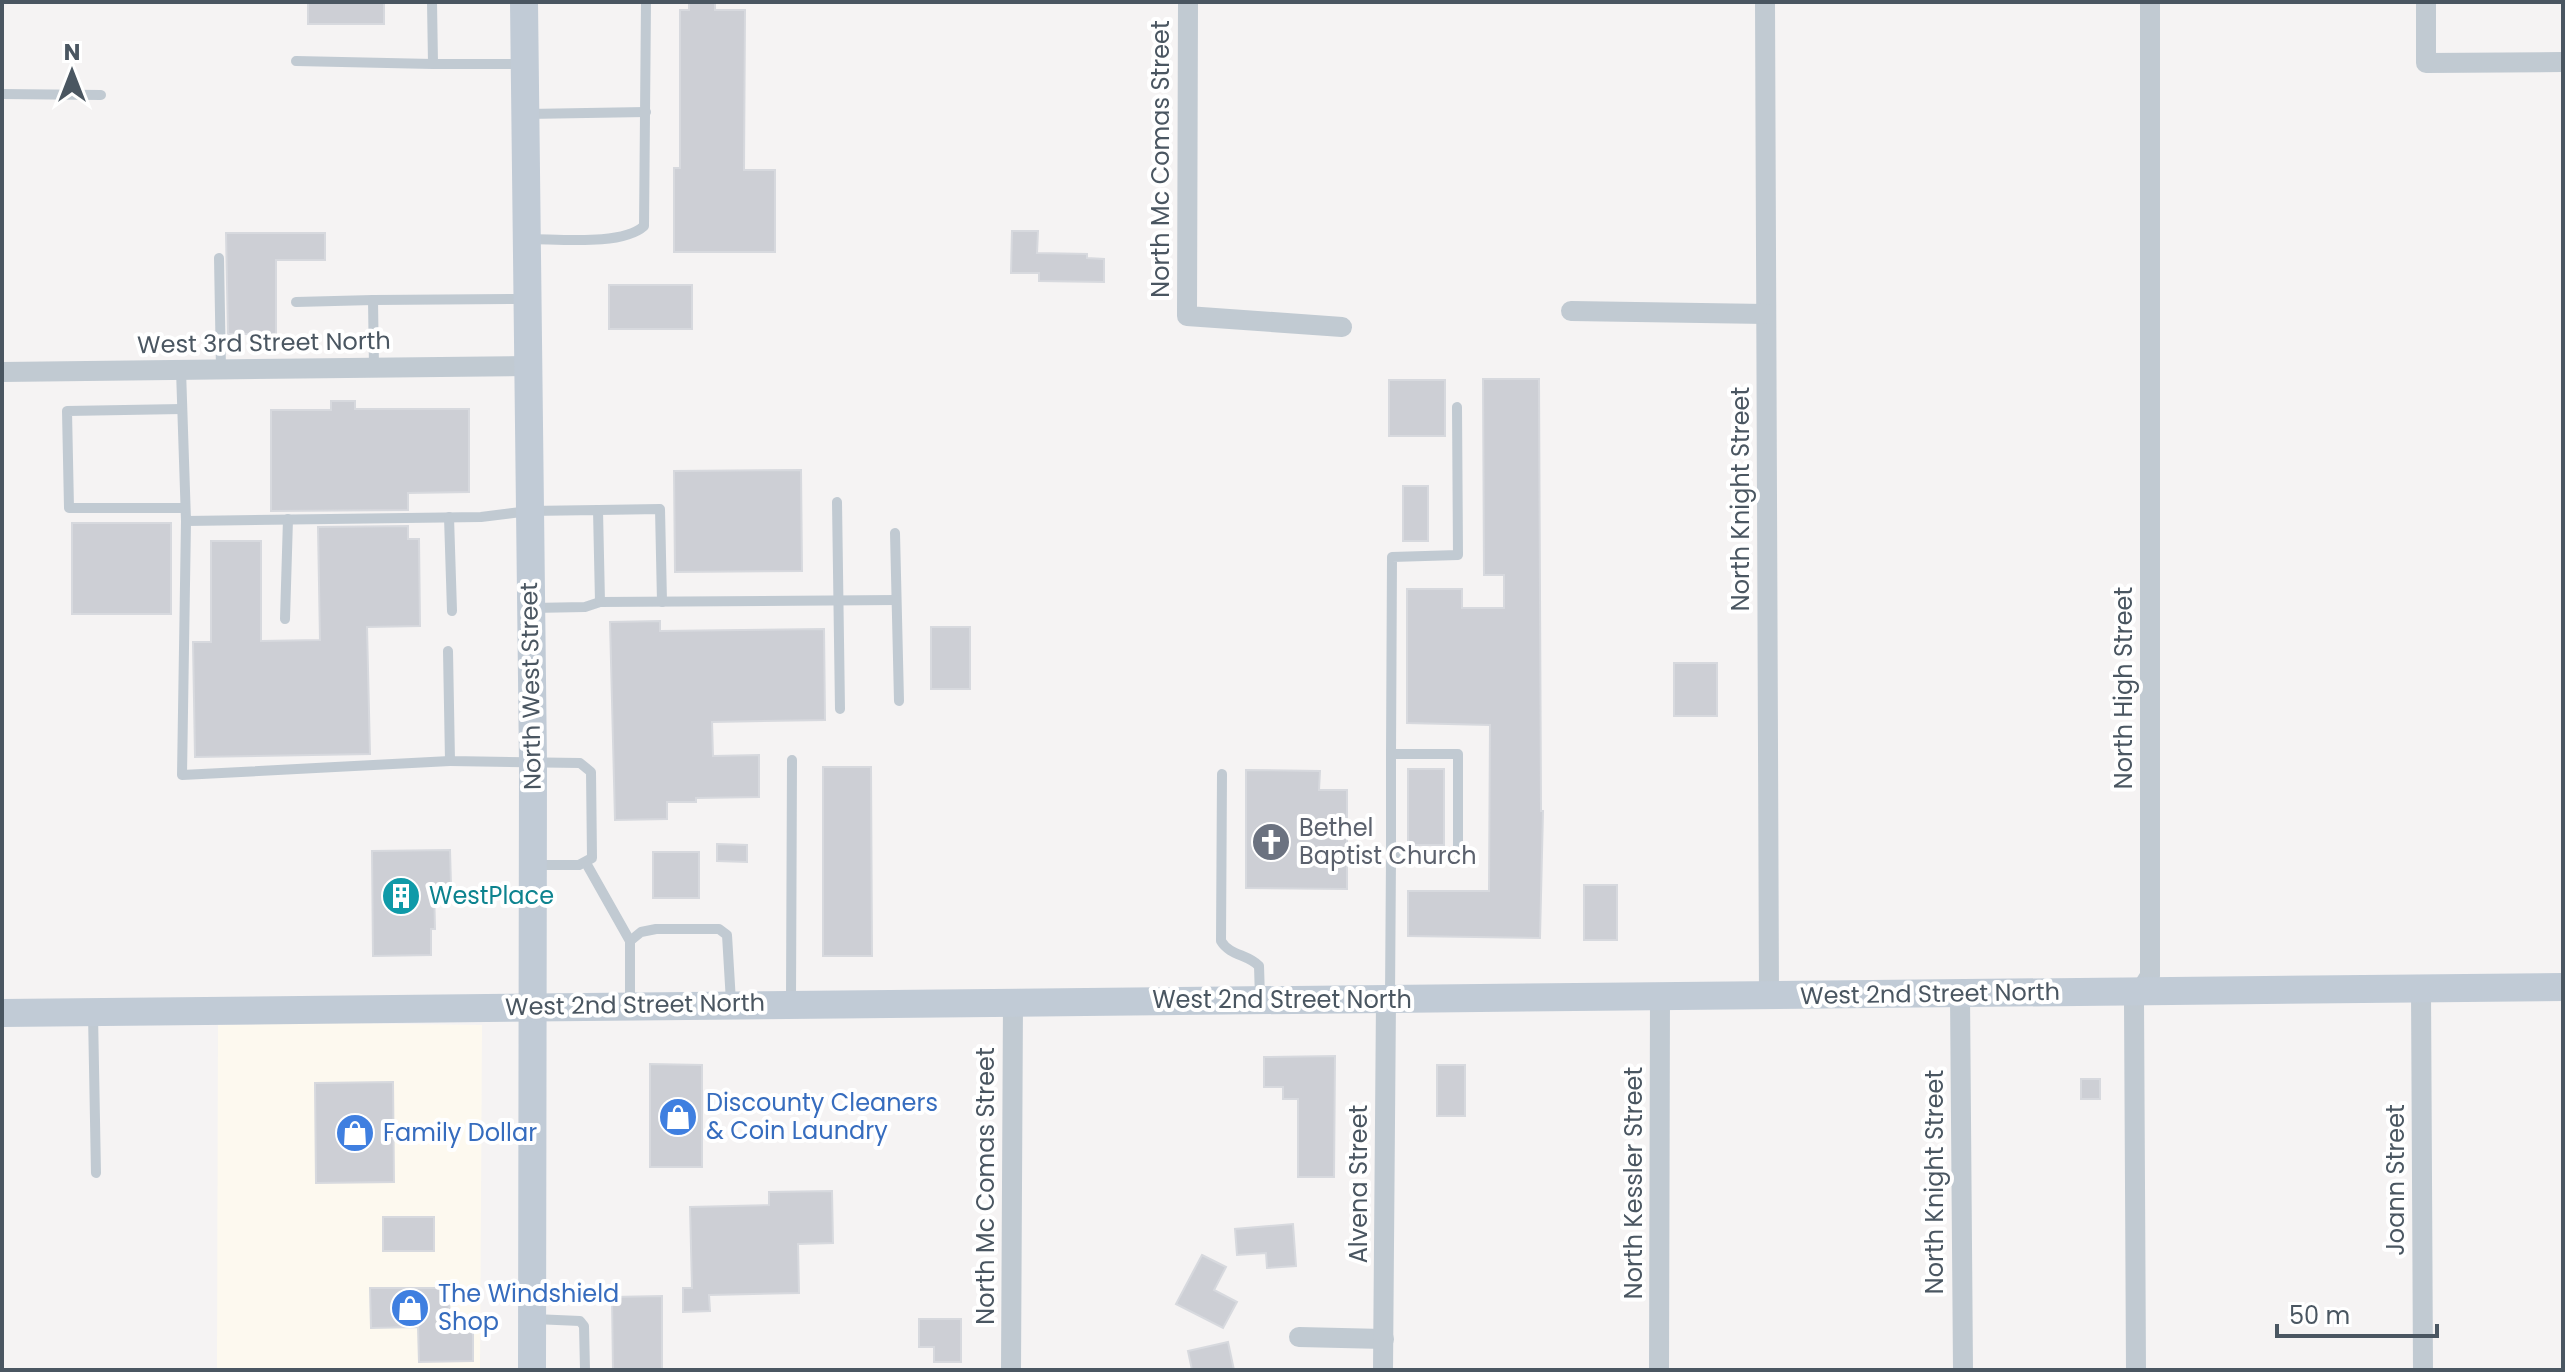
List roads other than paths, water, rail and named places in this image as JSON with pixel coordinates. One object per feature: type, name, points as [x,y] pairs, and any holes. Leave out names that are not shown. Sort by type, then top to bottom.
[{"type":"street","name":"North West Street","points":[[524,2],[533,763],[532,1370]]},
{"type":"street","name":"North Mc Comas Street","points":[[1188,2],[1187,316],[1342,327]]},
{"type":"street","name":"North Knight Street","points":[[1765,2],[1769,996]]},
{"type":"street","name":"North High Street","points":[[2136,1370],[2134,1001],[2150,976],[2150,2]]},
{"type":"street","points":[[2426,2],[2426,63],[2563,62]]},
{"type":"street","points":[[1571,311],[1766,314]]},
{"type":"street","name":"West 3rd Street North","points":[[2,372],[527,366]]},
{"type":"street","name":"West 2nd Street North","points":[[2,1013],[2563,987]]},
{"type":"street","name":"Joann Street","points":[[2421,989],[2423,1370]]},
{"type":"street","name":"North Knight Street","points":[[1960,994],[1963,1370]]},
{"type":"street","name":"North Kessler Street","points":[[1659,1370],[1660,997]]},
{"type":"street","name":"Alvena Street","points":[[1383,1370],[1388,999]]},
{"type":"street","name":"North Mc Comas Street","points":[[1011,1370],[1013,1001]]},
{"type":"street","points":[[1299,1337],[1384,1339]]},
{"type":"lane","points":[[432,2],[433,64]]},
{"type":"lane","points":[[526,239],[603,239],[638,232],[644,226],[646,2]]},
{"type":"lane","points":[[296,61],[525,64]]},
{"type":"lane","points":[[2,94],[101,95]]},
{"type":"lane","points":[[525,114],[646,112]]},
{"type":"lane","points":[[219,258],[221,370]]},
{"type":"lane","points":[[296,302],[527,299]]},
{"type":"lane","points":[[373,300],[374,368]]},
{"type":"lane","points":[[181,370],[186,521],[182,775],[450,761],[580,763],[591,772],[592,858],[579,865],[532,865]]},
{"type":"lane","points":[[1388,999],[1392,557],[1458,555],[1457,407]]},
{"type":"lane","points":[[182,409],[67,411],[69,508],[185,508]]},
{"type":"lane","points":[[837,502],[840,709]]},
{"type":"lane","points":[[186,521],[481,517],[529,511],[660,509],[662,602]]},
{"type":"lane","points":[[598,510],[600,602]]},
{"type":"lane","points":[[449,517],[452,611]]},
{"type":"lane","points":[[285,619],[288,519]]},
{"type":"lane","points":[[895,533],[899,701]]},
{"type":"lane","points":[[530,608],[585,607],[600,602],[896,600]]},
{"type":"lane","points":[[448,651],[450,761]]},
{"type":"lane","points":[[1391,754],[1458,754],[1458,856],[1391,857]]},
{"type":"lane","points":[[791,1003],[792,760]]},
{"type":"lane","points":[[1222,774],[1221,941],[1226,949],[1259,966],[1260,1000]]},
{"type":"lane","points":[[586,863],[630,941],[630,1005]]},
{"type":"lane","points":[[630,941],[641,932],[656,929],[719,929],[727,935],[730,945],[731,1004]]},
{"type":"lane","points":[[93,1012],[96,1173]]},
{"type":"lane","points":[[532,1319],[580,1321],[584,1326],[585,1370]]},
{"type":"place","name":"Bethel Baptist Church","points":[[1271,842]]},
{"type":"place","name":"WestPlace","points":[[401,896]]},
{"type":"place","name":"Discounty Cleaners & Coin Laundry","points":[[678,1117]]},
{"type":"place","name":"Family Dollar","points":[[355,1133]]},
{"type":"place","name":"The Windshield Shop","points":[[410,1308]]}]
